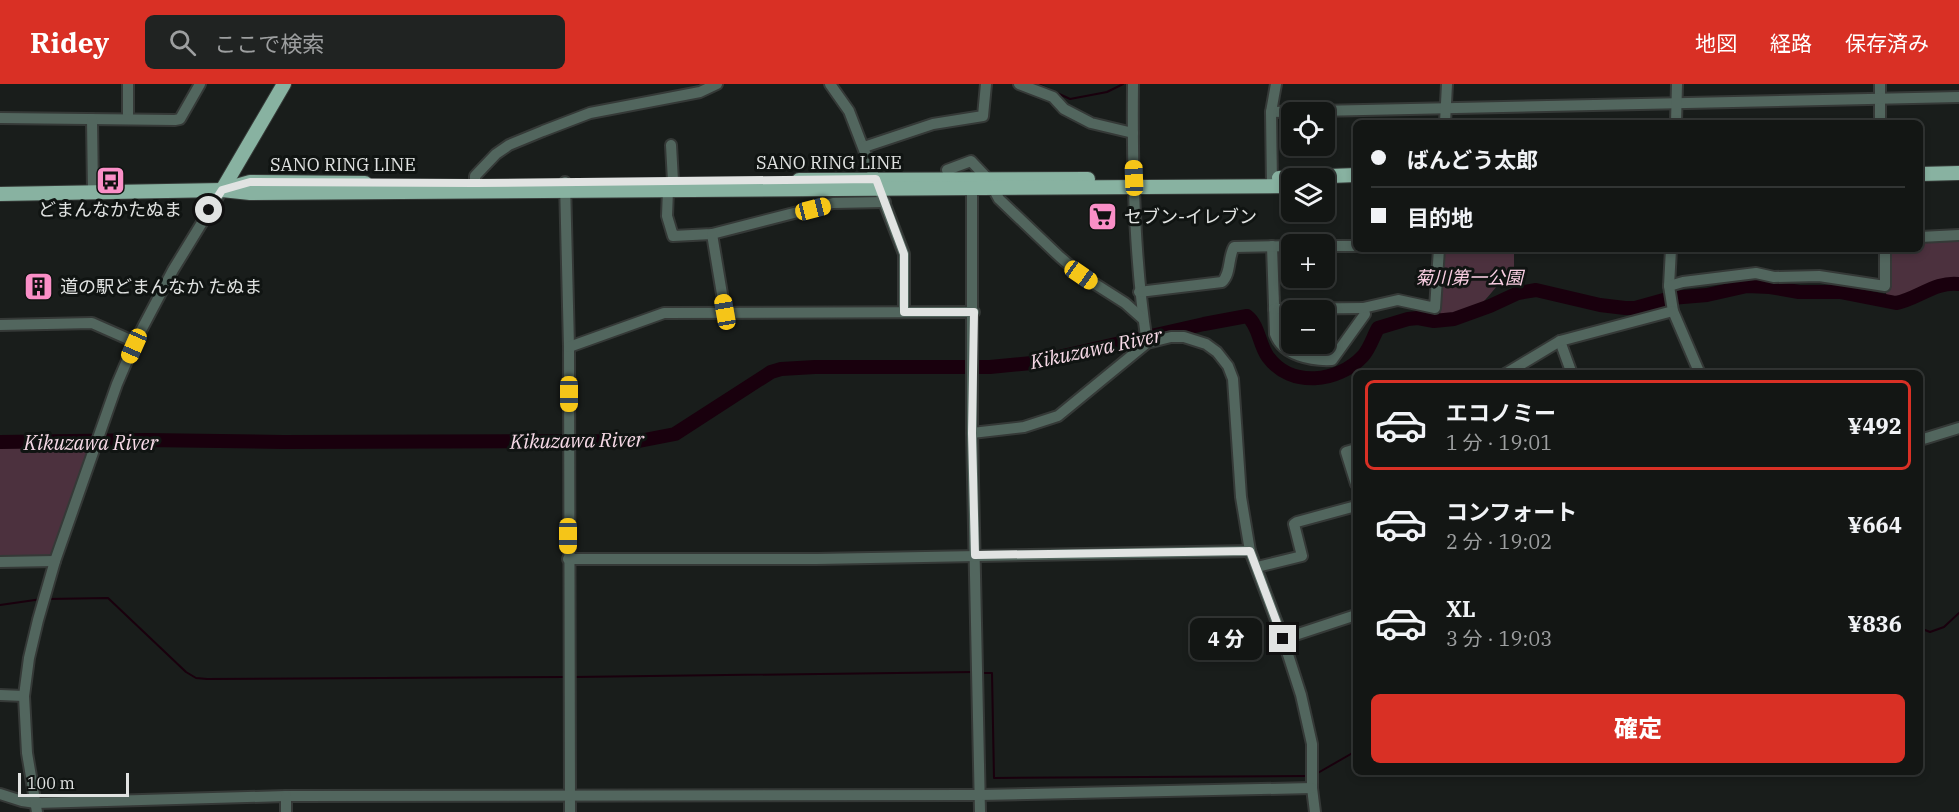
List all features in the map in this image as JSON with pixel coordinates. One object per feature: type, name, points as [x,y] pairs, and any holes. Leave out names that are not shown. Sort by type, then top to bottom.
[{"type":"main road","points":[[222,190],[284,84]]},
{"type":"main road","points":[[1923,165],[1959,164]]},
{"type":"main road","points":[[1923,174],[1959,173]]},
{"type":"main road","name":"SANO RING LINE","points":[[0,194],[222,190],[250,182],[475,187],[670,185],[880,190],[973,184],[1272,182],[1353,175]]},
{"type":"main road","name":"SANO RING LINE","points":[[1272,182],[1281,184]]},
{"type":"main road","points":[[1335,185],[1353,185]]},
{"type":"street","points":[[128,84],[128,119]]},
{"type":"street","points":[[0,118],[180,118],[200,84]]},
{"type":"street","points":[[475,187],[475,176],[509,145],[590,113],[700,92],[717,84]]},
{"type":"street","points":[[830,84],[849,111],[904,254],[904,312]]},
{"type":"street","points":[[864,147],[933,124],[983,116],[986,84]]},
{"type":"street","points":[[1019,84],[1053,97],[1064,109],[1091,123],[1132,133]]},
{"type":"street","points":[[1133,84],[1132,133],[1139,292],[1147,343]]},
{"type":"street","points":[[1272,182],[1271,112],[1276,84]]},
{"type":"street","points":[[1445,120],[1447,84]]},
{"type":"street","points":[[1676,120],[1677,84]]},
{"type":"street","points":[[1880,84],[1880,120]]},
{"type":"street","points":[[1271,112],[1959,97]]},
{"type":"street","points":[[92,119],[93,192]]},
{"type":"street","points":[[671,145],[667,216],[673,236],[712,234],[880,190]]},
{"type":"street","points":[[947,170],[971,161],[991,184],[999,199],[1081,275],[1125,303],[1143,319]]},
{"type":"street","points":[[973,184],[972,433],[980,812]]},
{"type":"street","points":[[565,186],[569,347],[570,812]]},
{"type":"street","points":[[36,808],[27,753],[24,696],[32,641],[55,561],[117,384],[135,342],[173,270],[222,190]]},
{"type":"street","points":[[712,234],[725,312]]},
{"type":"street","points":[[1923,237],[1959,235]]},
{"type":"street","points":[[1272,246],[1277,340],[1290,351],[1315,361],[1332,360],[1359,325],[1365,314],[1363,308]]},
{"type":"street","points":[[1139,292],[1222,282],[1227,277],[1234,247],[1281,246]]},
{"type":"street","points":[[1335,246],[1353,246]]},
{"type":"street","points":[[1274,309],[1363,308],[1398,300],[1435,308],[1439,252]]},
{"type":"street","points":[[1671,252],[1669,286],[1673,311],[1698,370]]},
{"type":"street","points":[[1669,286],[1683,282],[1756,273],[1774,277],[1819,276],[1885,286],[1885,252]]},
{"type":"street","points":[[1512,370],[1560,341],[1673,311]]},
{"type":"street","points":[[569,347],[664,313],[974,312]]},
{"type":"street","points":[[0,325],[92,323],[135,342]]},
{"type":"street","points":[[972,433],[1024,427],[1058,416],[1147,343],[1171,337],[1184,337],[1197,340],[1217,352],[1228,366],[1233,379],[1241,497],[1250,551],[1301,695],[1312,744],[1312,788],[1315,812]]},
{"type":"street","points":[[1560,341],[1571,370]]},
{"type":"street","points":[[1923,439],[1959,428]]},
{"type":"street","points":[[1353,450],[1346,452],[1353,474]]},
{"type":"street","points":[[1257,567],[1302,556],[1294,524],[1297,522],[1353,507]]},
{"type":"street","points":[[568,559],[805,559],[1250,551]]},
{"type":"street","points":[[0,562],[55,561]]},
{"type":"street","points":[[1283,639],[1353,616]]},
{"type":"street","points":[[0,695],[24,696]]},
{"type":"street","points":[[0,794],[36,808],[286,796],[980,795],[1312,788]]},
{"type":"street","points":[[286,796],[286,812]]},
{"type":"green space","points":[[1959,238],[1959,282],[1943,282],[1908,298],[1886,300],[1887,252],[1923,252],[1923,239]]},
{"type":"green space","name":"菊川第一公園","points":[[1446,252],[1514,252],[1514,275],[1507,274],[1486,299],[1472,310],[1464,314],[1440,317],[1443,255]]},
{"type":"green space","points":[[0,442],[95,448],[55,561],[0,562]]},
{"type":"waterway","points":[[1038,84],[1070,99],[1107,92],[1123,84]]},
{"type":"waterway","name":"Kikuzawa River","points":[[0,442],[639,441],[675,434],[771,372],[781,369],[990,367],[1032,363],[1247,316],[1254,325],[1268,357],[1278,367],[1289,374],[1315,378],[1341,372],[1353,365],[1370,346],[1378,328],[1408,319],[1434,321],[1454,319],[1518,293],[1536,290],[1600,305],[1635,308],[1671,298],[1707,295],[1747,286],[1799,292],[1840,292],[1896,303],[1942,285],[1959,284]]},
{"type":"waterway","points":[[47,599],[108,598],[186,672],[196,678],[565,677]]},
{"type":"waterway","points":[[0,605],[42,599]]},
{"type":"waterway","points":[[1923,629],[1930,632],[1944,627],[1959,613]]},
{"type":"waterway","points":[[574,677],[973,672]]},
{"type":"waterway","points":[[981,673],[992,673],[994,778],[1308,776]]},
{"type":"waterway","points":[[1316,774],[1353,753]]},
{"type":"place","name":"どまんなかたぬま","points":[[110,180]]},
{"type":"place","name":"セブン-イレブン","points":[[1103,216]]},
{"type":"place","name":"道の駅どまんなか たぬま","points":[[39,286]]},
{"type":"route","points":[[209,210],[222,190],[250,182],[475,183],[876,179],[904,254],[904,312],[974,312],[972,433],[975,555],[1250,551],[1283,639]]}]
